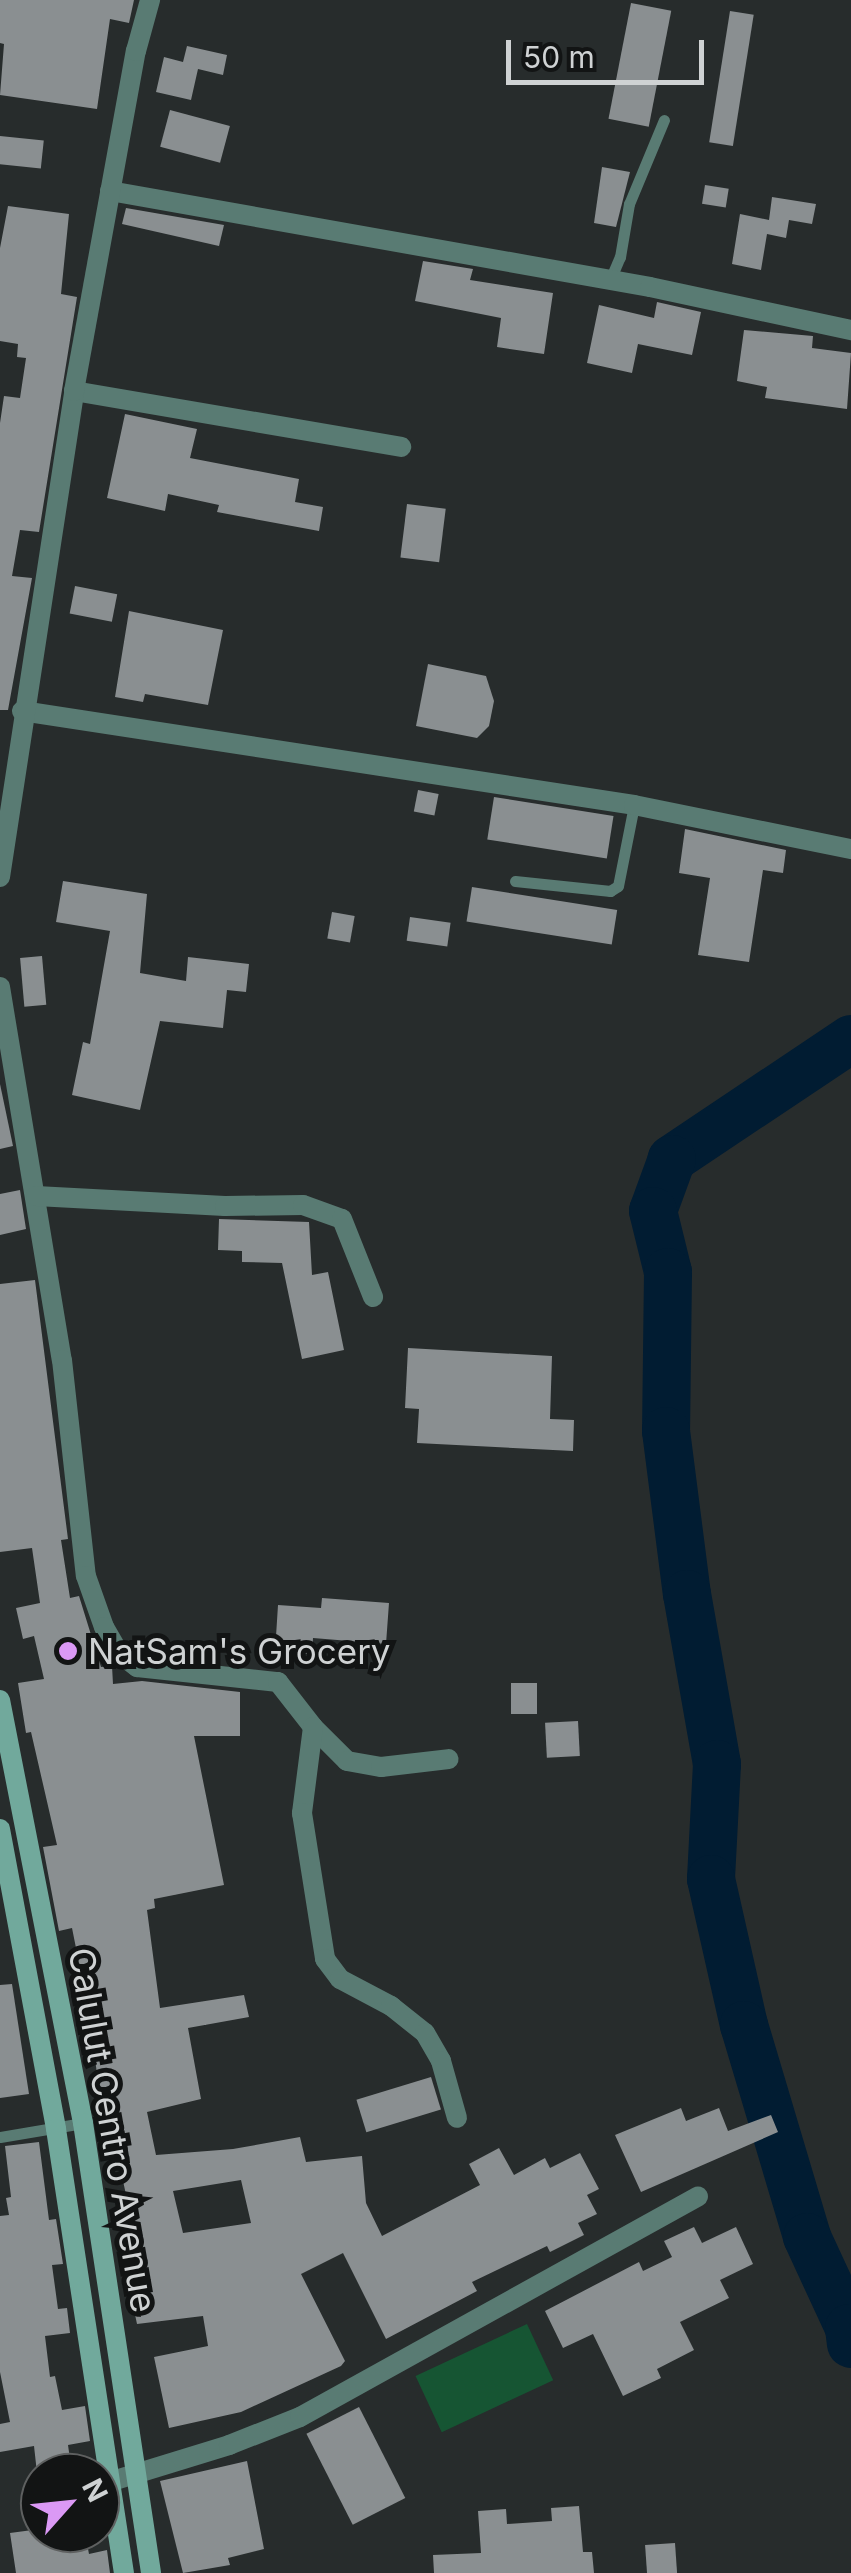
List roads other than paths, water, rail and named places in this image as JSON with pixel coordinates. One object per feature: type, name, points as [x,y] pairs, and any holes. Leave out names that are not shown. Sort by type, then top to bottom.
[{"type":"main road","name":"Calulut Centro Avenue","points":[[0,1700],[83,2123],[151,2573]]},
{"type":"main road","name":"Calulut Centro Avenue","points":[[1,1836],[56,2129],[104,2453]]},
{"type":"main road","points":[[93,2369],[122,2365]]},
{"type":"street","points":[[0,877],[22,711],[74,391],[150,0]]},
{"type":"street","points":[[110,191],[610,280],[851,330]]},
{"type":"street","points":[[74,391],[400,446]]},
{"type":"street","points":[[22,711],[634,805],[851,849]]},
{"type":"street","points":[[0,987],[1,1023],[36,1196],[62,1360],[86,1576],[104,1627],[119,1652],[137,1667],[278,1682],[312,1727],[347,1761],[381,1767],[449,1759]]},
{"type":"street","points":[[36,1196],[225,1206],[303,1204],[342,1219],[374,1297]]},
{"type":"street","points":[[312,1727],[302,1813],[324,1960],[340,1979],[391,2006],[425,2032],[441,2061],[456,2118]]},
{"type":"street","points":[[120,2480],[300,2418],[698,2196]]},
{"type":"lane","points":[[610,280],[620,257],[628,204],[664,120]]},
{"type":"lane","points":[[514,881],[610,892],[618,886],[634,805]]},
{"type":"lane","points":[[0,2137],[83,2123]]},
{"type":"waterway","points":[[851,1039],[672,1159],[653,1211],[668,1272],[666,1431],[687,1594],[717,1764],[711,1879],[744,2025],[807,2237],[849,2328],[851,2344]]},
{"type":"place","name":"NatSam's Grocery","points":[[68,1651]]}]
